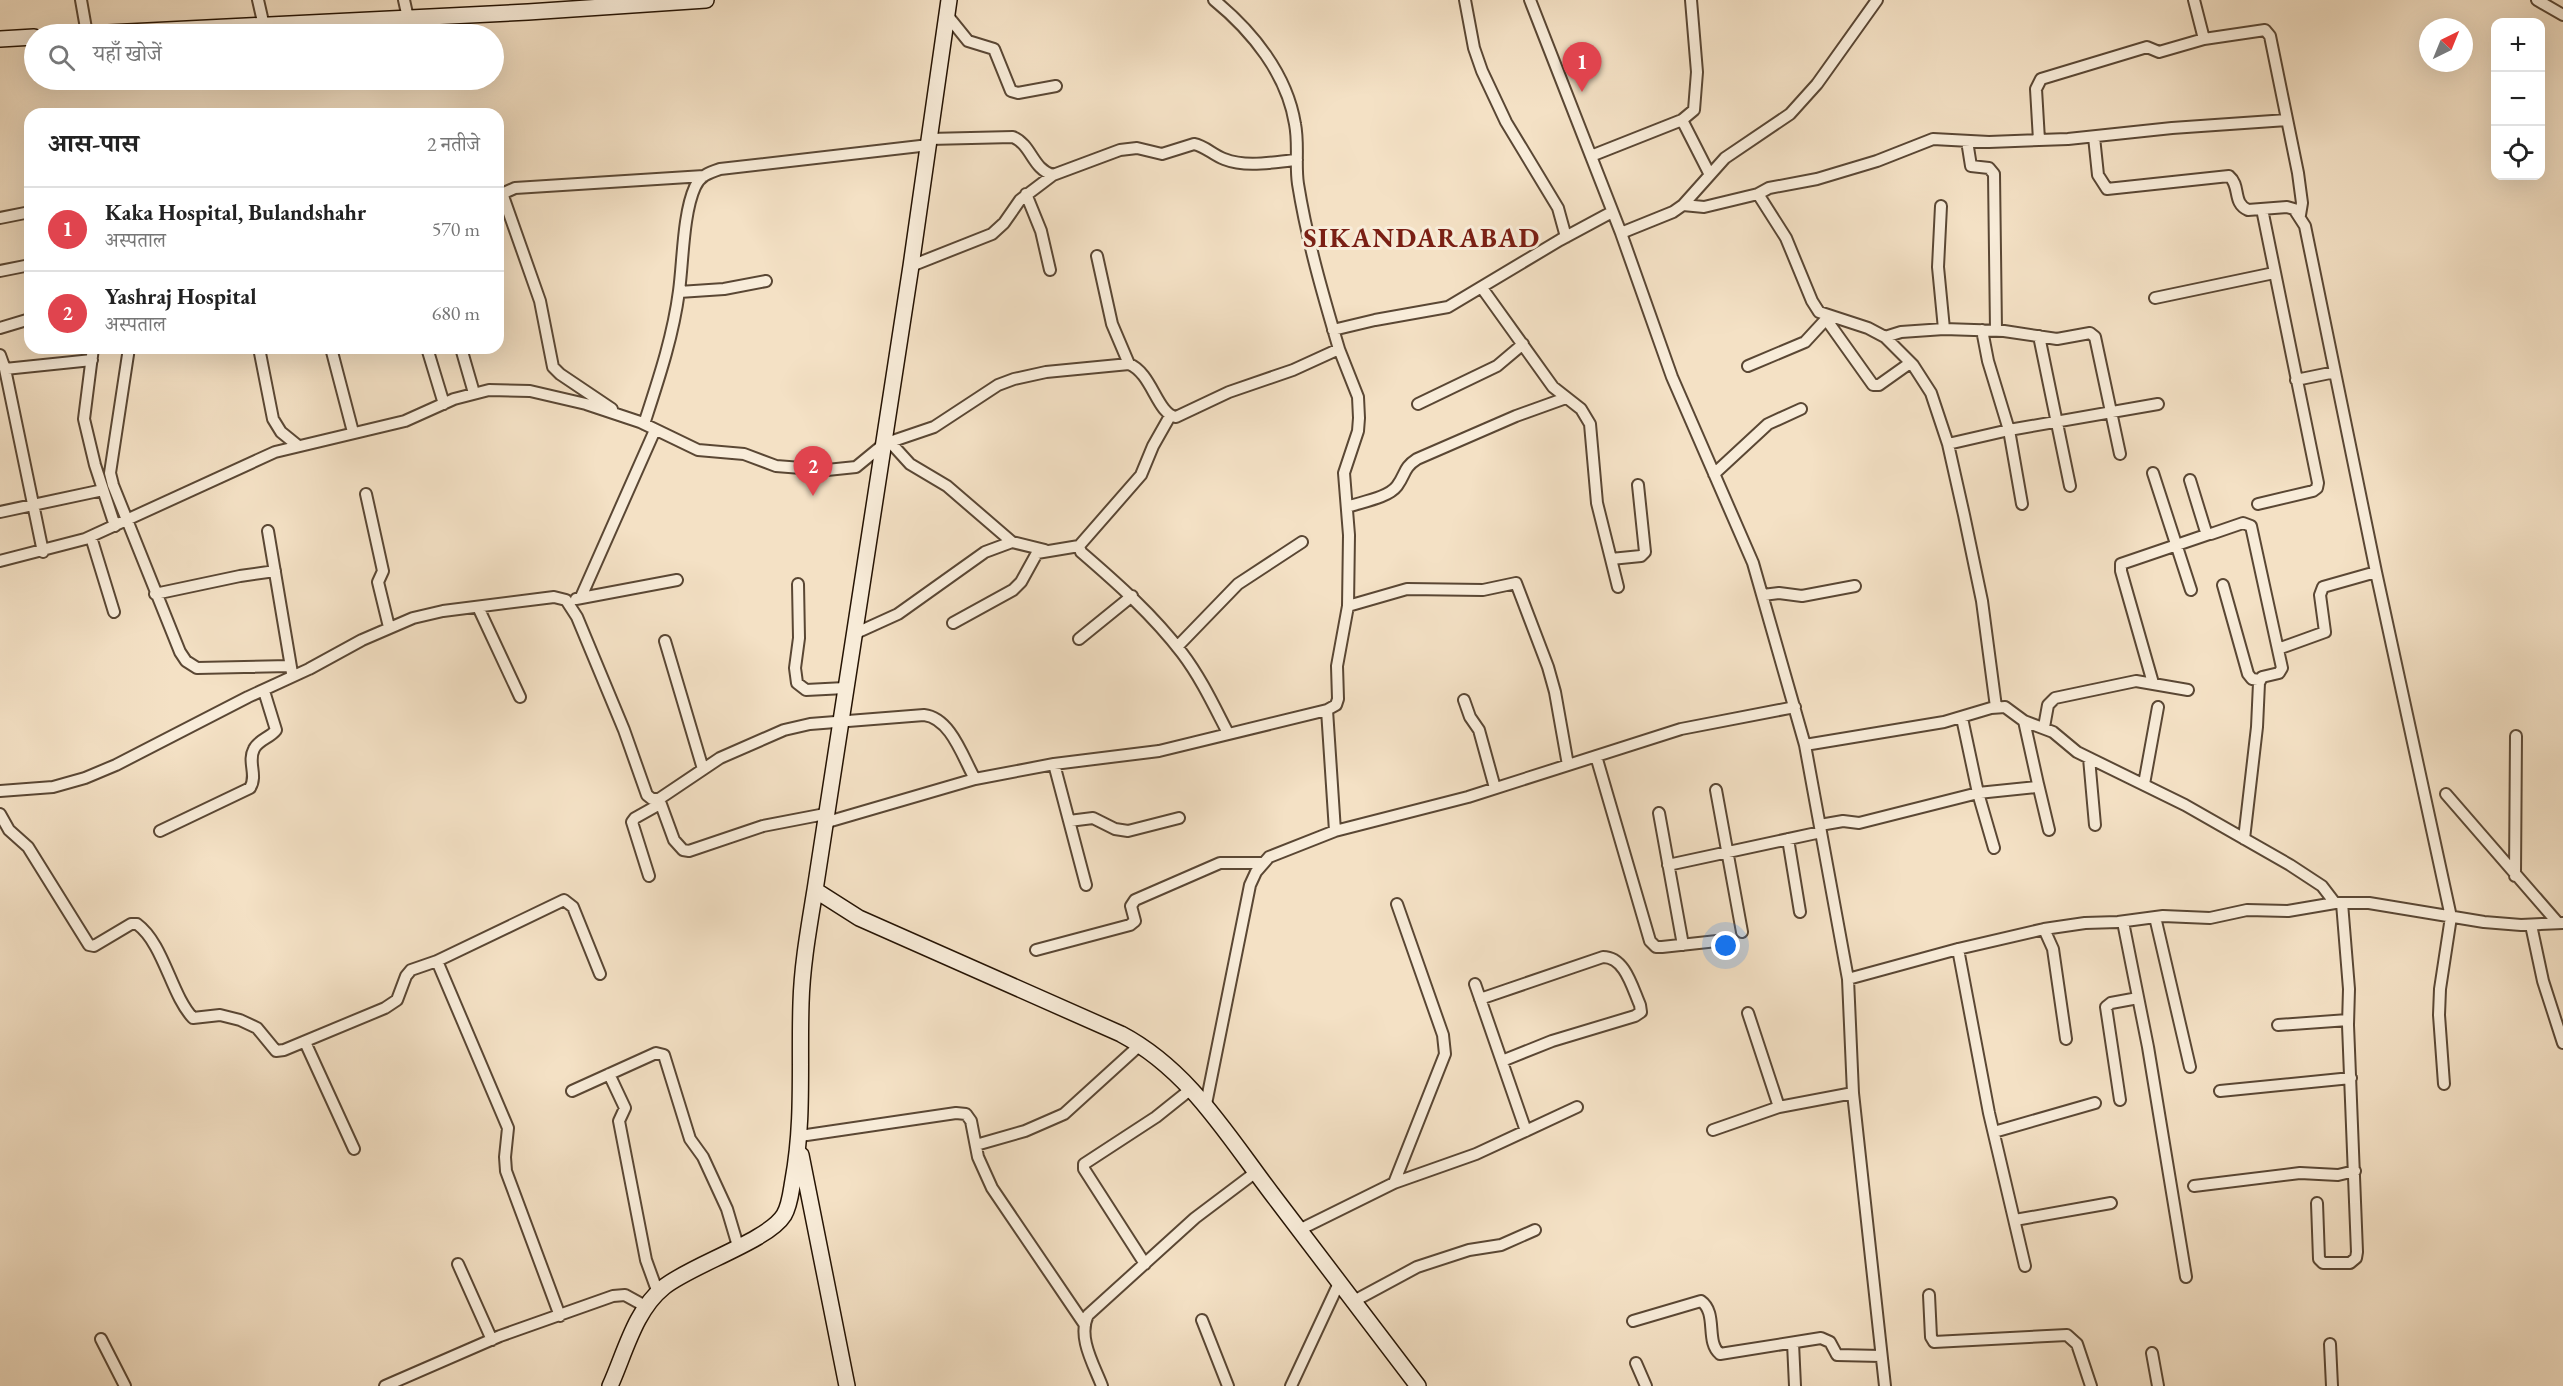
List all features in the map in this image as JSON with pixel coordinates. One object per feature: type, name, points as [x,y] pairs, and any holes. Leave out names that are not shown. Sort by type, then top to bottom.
[{"type":"main road","points":[[300,24],[706,0]]},
{"type":"main road","points":[[610,1386],[645,1306],[658,1293],[683,1275],[773,1227],[785,1214],[789,1205],[799,1141],[801,1002],[814,890],[845,687],[887,443],[948,7]]},
{"type":"main road","points":[[0,39],[24,38]]},
{"type":"main road","points":[[814,890],[859,918],[1141,1044],[1168,1065],[1206,1104],[1227,1130],[1299,1230],[1418,1386]]},
{"type":"main road","points":[[799,1141],[847,1386]]},
{"type":"street","points":[[81,0],[86,24]]},
{"type":"street","points":[[258,0],[264,24]]},
{"type":"street","points":[[405,0],[408,18]]},
{"type":"street","points":[[4,377],[93,354],[84,419],[103,490],[155,594],[180,652],[191,665],[208,669],[291,671],[312,668],[389,627],[427,614],[554,597],[568,602],[587,640],[647,795],[659,802],[679,848],[689,851],[763,826],[824,819],[975,779],[1054,764],[1159,751],[1327,710],[1338,702],[1337,666],[1348,606],[1347,507],[1344,473],[1358,431],[1359,408],[1355,388],[1333,330],[1320,284],[1300,194],[1295,122],[1280,77],[1237,20],[1214,0]]},
{"type":"street","points":[[1465,0],[1474,48],[1482,71],[1506,122],[1558,208],[1566,237]]},
{"type":"street","points":[[1530,0],[1621,233],[1672,377],[1753,563],[1805,745],[1848,978],[1853,1093],[1885,1386]]},
{"type":"street","points":[[1591,156],[1682,120],[1692,113],[1697,100],[1697,64],[1691,25],[1691,0]]},
{"type":"street","points":[[1621,233],[1664,216],[1683,205],[1709,173],[1732,153],[1761,136],[1790,114],[1817,84],[1877,0]]},
{"type":"street","points":[[2194,0],[2204,39]]},
{"type":"street","points":[[2538,0],[2563,15]]},
{"type":"street","points":[[948,7],[968,41],[994,49],[1008,86],[1014,93],[1056,86]]},
{"type":"street","points":[[2039,140],[2036,89],[2041,79],[2150,46],[2157,52],[2162,52],[2204,39],[2259,30],[2268,31],[2302,196],[2300,215]]},
{"type":"street","points":[[1682,120],[1709,173]]},
{"type":"street","points":[[1683,205],[1704,207],[1758,194],[1769,188],[1817,180],[1877,161],[1933,139],[2039,140],[2288,120]]},
{"type":"street","points":[[504,195],[515,188],[704,176],[720,169],[929,142],[1013,137],[1024,145],[1040,169],[1053,175]]},
{"type":"street","points":[[2094,137],[2098,175],[2107,189],[2229,176],[2235,182],[2237,197],[2242,208],[2248,210],[2287,207],[2294,209],[2300,215],[2308,234],[2376,572],[2451,917],[2441,975],[2439,1015],[2444,1084]]},
{"type":"street","points":[[1967,141],[1971,166],[1989,168],[1994,174],[1996,330]]},
{"type":"street","points":[[911,266],[992,234],[998,230],[1026,194],[1053,175],[1120,150],[1137,148],[1162,154],[1194,144],[1218,157],[1247,164],[1297,160]]},
{"type":"street","points":[[644,424],[662,367],[679,292],[690,204],[695,186],[704,176]]},
{"type":"street","points":[[1026,194],[1041,231],[1050,270]]},
{"type":"street","points":[[1758,194],[1792,251],[1819,312],[1828,318],[1868,328],[1886,337],[1910,363],[1931,393],[1948,444],[1982,601],[1996,707]]},
{"type":"street","points":[[504,199],[540,302],[553,367],[623,416]]},
{"type":"street","points":[[1941,206],[1938,267],[1944,329]]},
{"type":"street","points":[[2258,504],[2318,488],[2262,209]]},
{"type":"street","points":[[1333,330],[1376,320],[1441,310],[1612,212]]},
{"type":"street","points":[[0,219],[24,213]]},
{"type":"street","points":[[1097,256],[1112,324],[1129,364],[1144,374],[1170,416]]},
{"type":"street","points":[[0,271],[24,266]]},
{"type":"street","points":[[2155,298],[2274,273]]},
{"type":"street","points":[[679,292],[724,289],[766,281]]},
{"type":"street","points":[[1482,288],[1553,387],[1581,409],[1590,424],[1597,503],[1618,587]]},
{"type":"street","points":[[1828,318],[1873,385],[1879,385],[1910,363]]},
{"type":"street","points":[[1748,366],[1805,342],[1828,318]]},
{"type":"street","points":[[0,328],[24,321]]},
{"type":"street","points":[[1886,337],[1901,332],[1944,329],[1996,330],[2064,339],[2087,333],[2092,334],[2120,454]]},
{"type":"street","points":[[1982,330],[1988,361],[2008,430],[2022,504]]},
{"type":"street","points":[[2039,336],[2070,486]]},
{"type":"street","points":[[1418,404],[1497,366],[1523,344]]},
{"type":"street","points":[[1170,416],[1179,417],[1229,392],[1293,370],[1340,349]]},
{"type":"street","points":[[121,523],[110,463],[128,354]]},
{"type":"street","points":[[260,354],[273,419],[281,432],[297,445]]},
{"type":"street","points":[[333,354],[353,432]]},
{"type":"street","points":[[429,354],[444,404]]},
{"type":"street","points":[[463,354],[474,393]]},
{"type":"street","points":[[0,355],[43,552]]},
{"type":"street","points":[[0,561],[43,552],[91,537],[254,461],[297,445],[405,421],[474,393],[499,390],[530,391],[623,416],[698,450],[744,454],[776,466],[817,469],[856,466],[887,443],[934,427],[992,389],[1014,379],[1046,372],[1129,364]]},
{"type":"street","points":[[2296,380],[2336,372]]},
{"type":"street","points":[[1347,507],[1392,490],[1406,467],[1418,459],[1566,398]]},
{"type":"street","points":[[1948,444],[2008,430],[2157,404]]},
{"type":"street","points":[[1714,474],[1768,424],[1801,409]]},
{"type":"street","points":[[953,623],[1013,590],[1021,582],[1037,553],[1079,546],[1141,475],[1153,446],[1170,416]]},
{"type":"street","points":[[581,597],[656,430]]},
{"type":"street","points":[[887,443],[910,464],[947,486],[1012,542],[1045,550]]},
{"type":"street","points":[[2153,473],[2191,590]]},
{"type":"street","points":[[2190,480],[2205,531],[2209,534]]},
{"type":"street","points":[[1611,559],[1641,556],[1645,552],[1638,485]]},
{"type":"street","points":[[0,512],[103,490]]},
{"type":"street","points":[[366,494],[382,570],[378,582],[389,627]]},
{"type":"street","points":[[2153,683],[2121,567],[2124,562],[2243,523],[2251,526],[2282,668],[2281,672],[2264,676],[2260,680],[2244,839]]},
{"type":"street","points":[[268,531],[291,671]]},
{"type":"street","points":[[91,537],[114,612]]},
{"type":"street","points":[[854,634],[898,614],[985,552],[1012,542]]},
{"type":"street","points":[[1178,647],[1238,584],[1302,542]]},
{"type":"street","points":[[1079,546],[1081,552],[1132,596],[1178,647],[1197,675],[1228,734]]},
{"type":"street","points":[[155,594],[275,571]]},
{"type":"street","points":[[2278,649],[2325,632],[2320,595],[2323,587],[2376,572]]},
{"type":"street","points":[[568,602],[581,597],[677,580]]},
{"type":"street","points":[[1348,606],[1407,589],[1483,590],[1516,583],[1546,659],[1555,692],[1568,765]]},
{"type":"street","points":[[798,584],[799,638],[795,668],[797,682],[806,690],[845,687]]},
{"type":"street","points":[[2223,585],[2248,674],[2252,679],[2260,680]]},
{"type":"street","points":[[1763,595],[1779,593],[1802,596],[1855,586]]},
{"type":"street","points":[[1079,639],[1132,596]]},
{"type":"street","points":[[478,607],[520,697]]},
{"type":"street","points":[[665,641],[703,769]]},
{"type":"street","points":[[0,791],[53,787],[86,778],[264,691],[291,671]]},
{"type":"street","points":[[2044,727],[2048,705],[2055,698],[2126,682],[2153,683],[2188,690]]},
{"type":"street","points":[[160,831],[250,788],[254,779],[253,750],[257,744],[276,730],[264,691]]},
{"type":"street","points":[[1464,700],[1470,717],[1479,730],[1495,789]]},
{"type":"street","points":[[1206,1104],[1250,885],[1262,864],[1269,857],[1335,831],[1495,789],[1681,729],[1795,707]]},
{"type":"street","points":[[1805,745],[1962,718],[1996,707],[2010,710],[2024,721],[2044,727],[2077,752],[2200,813],[2322,886],[2338,903],[2349,988],[2348,1020],[2357,1252],[2356,1258],[2350,1263],[2323,1263],[2319,1259],[2316,1203]]},
{"type":"street","points":[[2144,784],[2158,707]]},
{"type":"street","points":[[1327,710],[1335,831]]},
{"type":"street","points":[[649,876],[632,822],[635,818],[703,769],[742,747],[784,730],[810,724],[932,716],[946,728],[975,779]]},
{"type":"street","points":[[1962,718],[1978,793],[1994,849]]},
{"type":"street","points":[[2024,721],[2049,830]]},
{"type":"street","points":[[2516,736],[2516,876]]},
{"type":"street","points":[[1596,756],[1650,941],[1656,946],[1717,941]]},
{"type":"street","points":[[2089,758],[2095,825]]},
{"type":"street","points":[[1054,764],[1086,885]]},
{"type":"street","points":[[1668,865],[1788,839],[1843,821],[1859,823],[1978,793],[2033,788],[2038,784]]},
{"type":"street","points":[[1716,790],[1742,932]]},
{"type":"street","points":[[2446,794],[2516,876],[2548,924],[2543,981],[2563,1043]]},
{"type":"street","points":[[1659,813],[1683,945]]},
{"type":"street","points":[[0,814],[9,830],[28,847],[89,945],[94,946],[131,924],[137,924],[144,930],[163,961],[193,1018],[220,1015],[240,1020],[256,1028],[272,1047],[280,1052],[393,1004],[397,1000],[407,972],[437,961],[564,900],[573,907],[600,974]]},
{"type":"street","points":[[1069,821],[1093,818],[1115,829],[1128,831],[1179,818]]},
{"type":"street","points":[[1788,839],[1800,912]]},
{"type":"street","points":[[1036,950],[1130,925],[1135,921],[1131,906],[1135,900],[1211,866],[1228,862],[1262,864]]},
{"type":"street","points":[[1848,978],[1958,948],[2044,929],[2155,917],[2210,918],[2247,910],[2288,910],[2338,903],[2369,903],[2484,922],[2548,924]]},
{"type":"street","points":[[1394,1184],[1445,1054],[1443,1035],[1397,904]]},
{"type":"street","points":[[2155,917],[2190,1067]]},
{"type":"street","points":[[2122,922],[2138,998],[2186,1277]]},
{"type":"street","points":[[2044,929],[2053,949],[2066,1039]]},
{"type":"street","points":[[1958,948],[1994,1132],[2025,1266]]},
{"type":"street","points":[[1480,999],[1603,957],[1611,957],[1621,964],[1640,1005],[1641,1012],[1635,1016],[1552,1041],[1502,1061]]},
{"type":"street","points":[[437,961],[508,1128],[506,1171],[561,1316]]},
{"type":"street","points":[[1475,984],[1526,1131]]},
{"type":"street","points":[[2120,1100],[2106,1007],[2111,1003],[2138,998]]},
{"type":"street","points":[[1748,1013],[1779,1107]]},
{"type":"street","points":[[2278,1025],[2348,1020]]},
{"type":"street","points":[[305,1042],[354,1149]]},
{"type":"street","points":[[976,1146],[1025,1131],[1064,1114],[1141,1044]]},
{"type":"street","points":[[572,1091],[656,1053],[664,1054],[690,1139],[703,1157],[743,1244]]},
{"type":"street","points":[[609,1074],[625,1108],[619,1121],[646,1260],[658,1293]]},
{"type":"street","points":[[2220,1091],[2350,1078]]},
{"type":"street","points":[[1145,1264],[1084,1169],[1084,1164],[1156,1117],[1191,1089]]},
{"type":"street","points":[[1713,1131],[1779,1107],[1853,1093]]},
{"type":"street","points":[[1994,1132],[2095,1103]]},
{"type":"street","points":[[1299,1230],[1394,1184],[1476,1154],[1577,1107]]},
{"type":"street","points":[[799,1141],[842,1128],[962,1112],[970,1121],[976,1146],[992,1188],[1085,1325]]},
{"type":"street","points":[[2194,1186],[2300,1173],[2319,1172],[2338,1175],[2355,1171]]},
{"type":"street","points":[[1102,1386],[1086,1342],[1085,1325],[1092,1309],[1195,1218],[1256,1172]]},
{"type":"street","points":[[2015,1220],[2110,1203]]},
{"type":"street","points":[[1354,1301],[1417,1267],[1469,1250],[1502,1245],[1535,1230]]},
{"type":"street","points":[[458,1264],[492,1340]]},
{"type":"street","points":[[1291,1386],[1340,1283]]},
{"type":"street","points":[[385,1386],[492,1340],[620,1294],[645,1306]]},
{"type":"street","points":[[1929,1295],[1931,1337],[1934,1342],[2067,1335],[2077,1344],[2091,1386]]},
{"type":"street","points":[[1634,1321],[1701,1301],[1707,1307],[1715,1349],[1720,1354],[1826,1339],[1837,1355],[1881,1356]]},
{"type":"street","points":[[1202,1320],[1228,1386]]},
{"type":"street","points":[[101,1339],[125,1386]]},
{"type":"street","points":[[1793,1343],[1796,1386]]},
{"type":"street","points":[[2330,1344],[2332,1386]]},
{"type":"street","points":[[2152,1353],[2158,1386]]},
{"type":"street","points":[[1636,1363],[1646,1386]]},
{"type":"place","name":"Kaka Hospital, Bulandshahr","points":[[1582,92]]},
{"type":"place","name":"Yashraj Hospital","points":[[813,496]]},
{"type":"district","name":"SIKANDARABAD","points":[[1422,237]]}]
